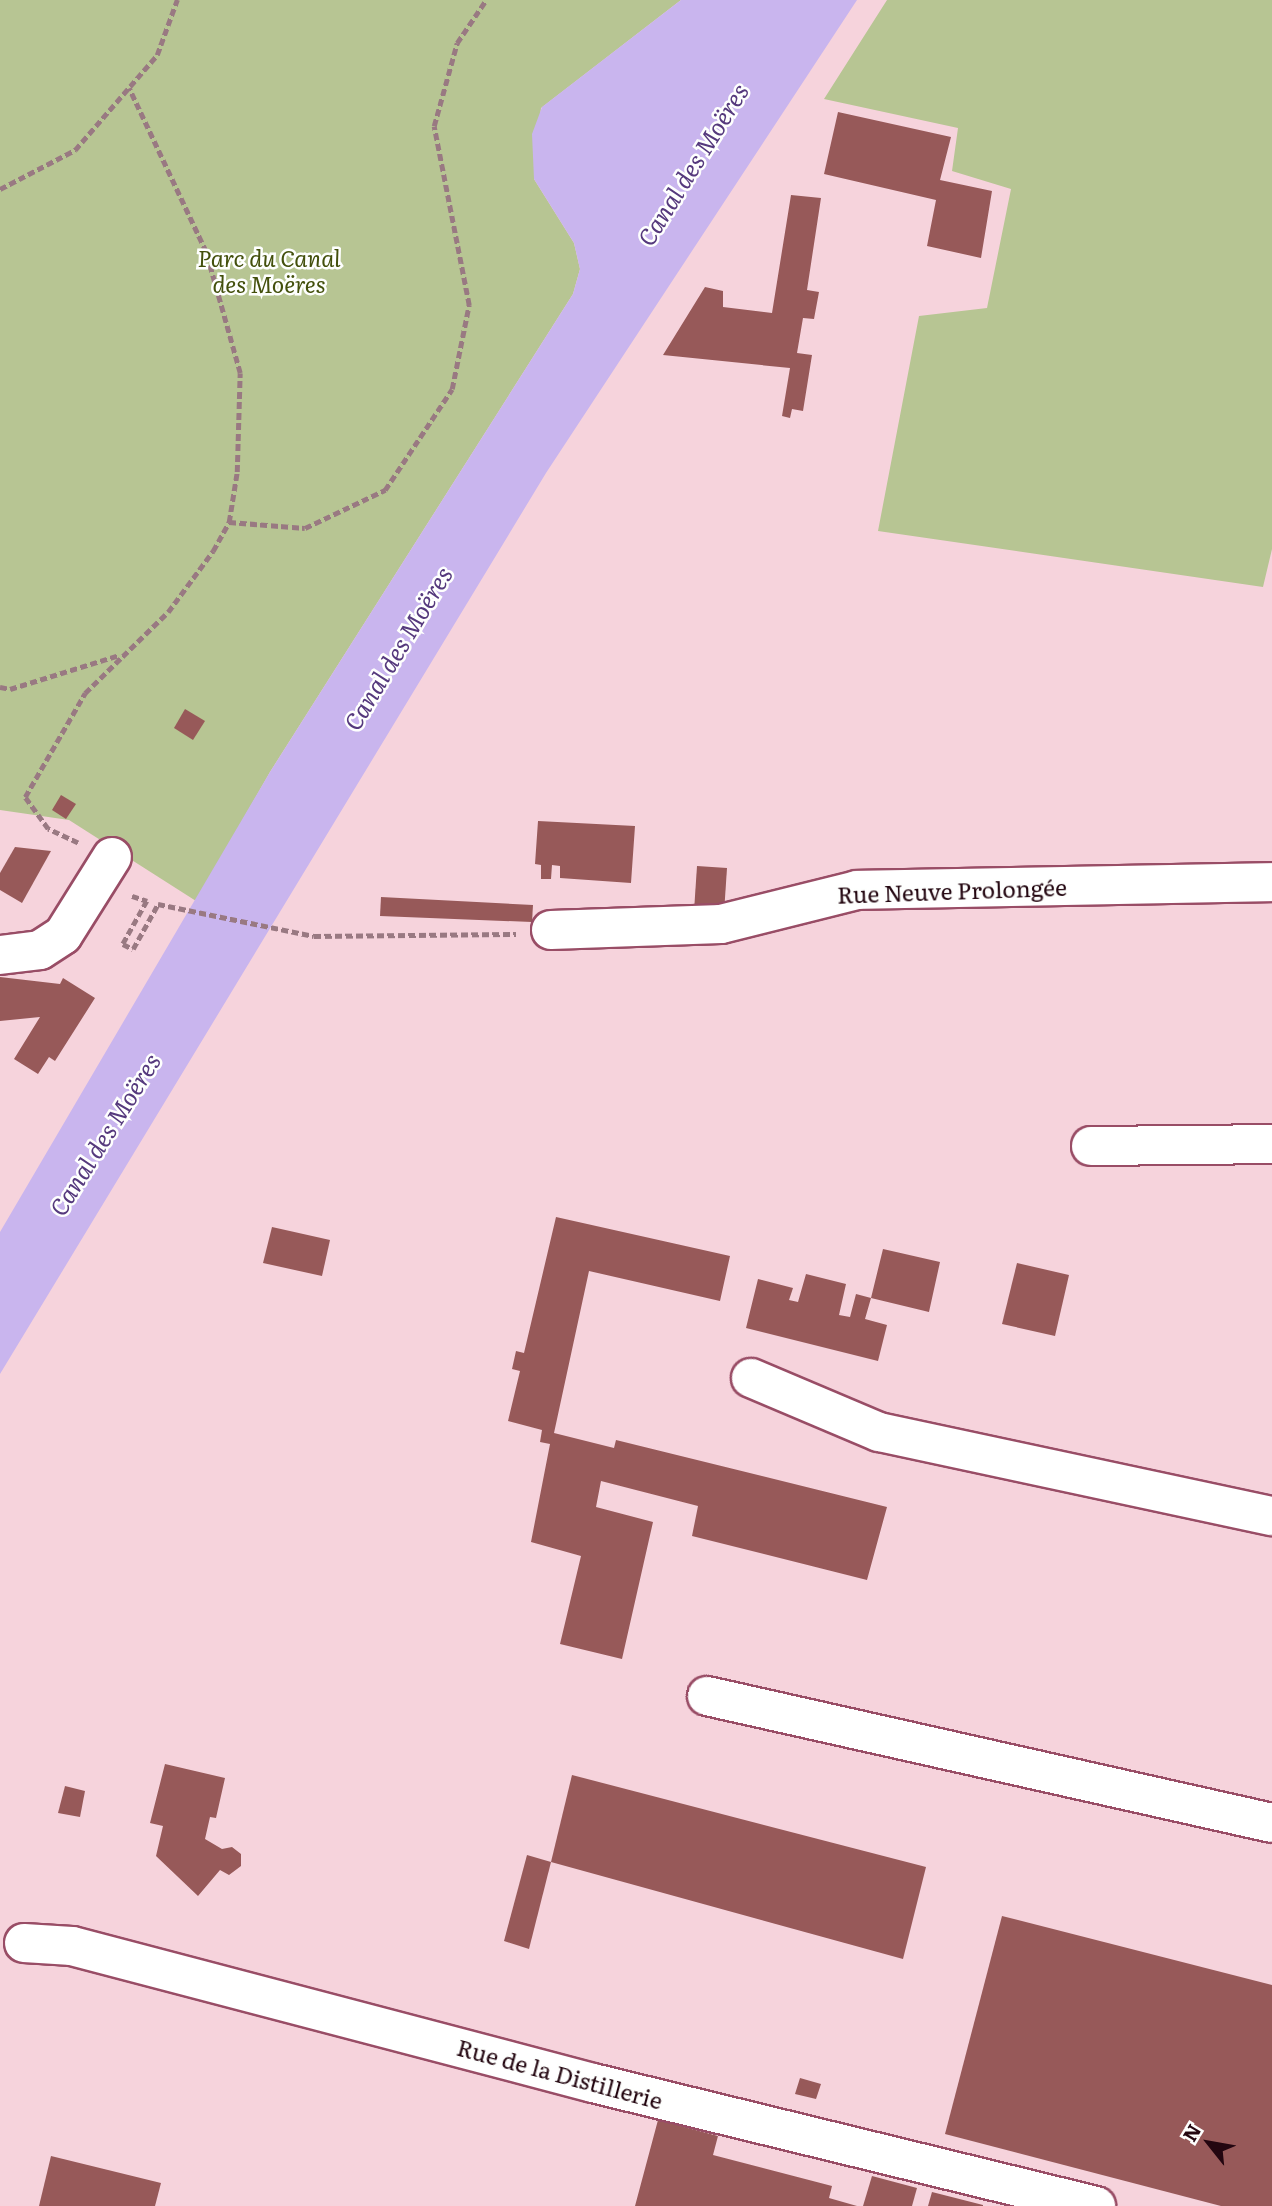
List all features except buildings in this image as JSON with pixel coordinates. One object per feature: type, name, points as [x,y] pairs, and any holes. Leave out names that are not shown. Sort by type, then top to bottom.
[{"type":"street","points":[[0,955],[40,950],[62,935],[112,857]]},
{"type":"street","name":"Rue Neuve Prolongée","points":[[551,930],[721,924],[857,890],[1272,882]]},
{"type":"street","points":[[1091,1146],[1272,1144]]},
{"type":"street","points":[[751,1378],[866,1428],[1272,1516]]},
{"type":"street","points":[[707,1696],[1272,1823]]},
{"type":"street","name":"Rue de la Distillerie","points":[[24,1943],[72,1946],[593,2083],[1096,2206]]},
{"type":"path","points":[[0,189],[75,150],[157,55],[177,0]]},
{"type":"path","points":[[229,522],[305,528],[385,491],[452,389],[469,305],[434,126],[457,43],[486,0]]},
{"type":"path","points":[[112,857],[48,829],[25,797],[85,693],[168,612],[229,522],[237,472],[240,373],[206,252],[129,88]]},
{"type":"path","points":[[0,687],[10,689],[122,655]]},
{"type":"path","points":[[147,901],[123,944],[133,949],[158,905],[301,935],[488,937]]},
{"type":"green space","name":"Parc du Canal des Moëres","points":[[0,0],[681,0],[541,108],[534,179],[574,243],[580,269],[573,294],[270,772],[196,901],[69,820],[0,810]]},
{"type":"green space","points":[[887,0],[1272,0],[1272,549],[1263,587],[878,531],[919,316],[987,308],[1011,189],[952,171],[958,128],[824,99]]},
{"type":"water","name":"Canal des Moëres","points":[[681,0],[857,0],[546,473],[0,1374],[0,1232],[270,772],[573,294],[580,269],[574,243],[534,179],[532,134],[542,107]]}]
